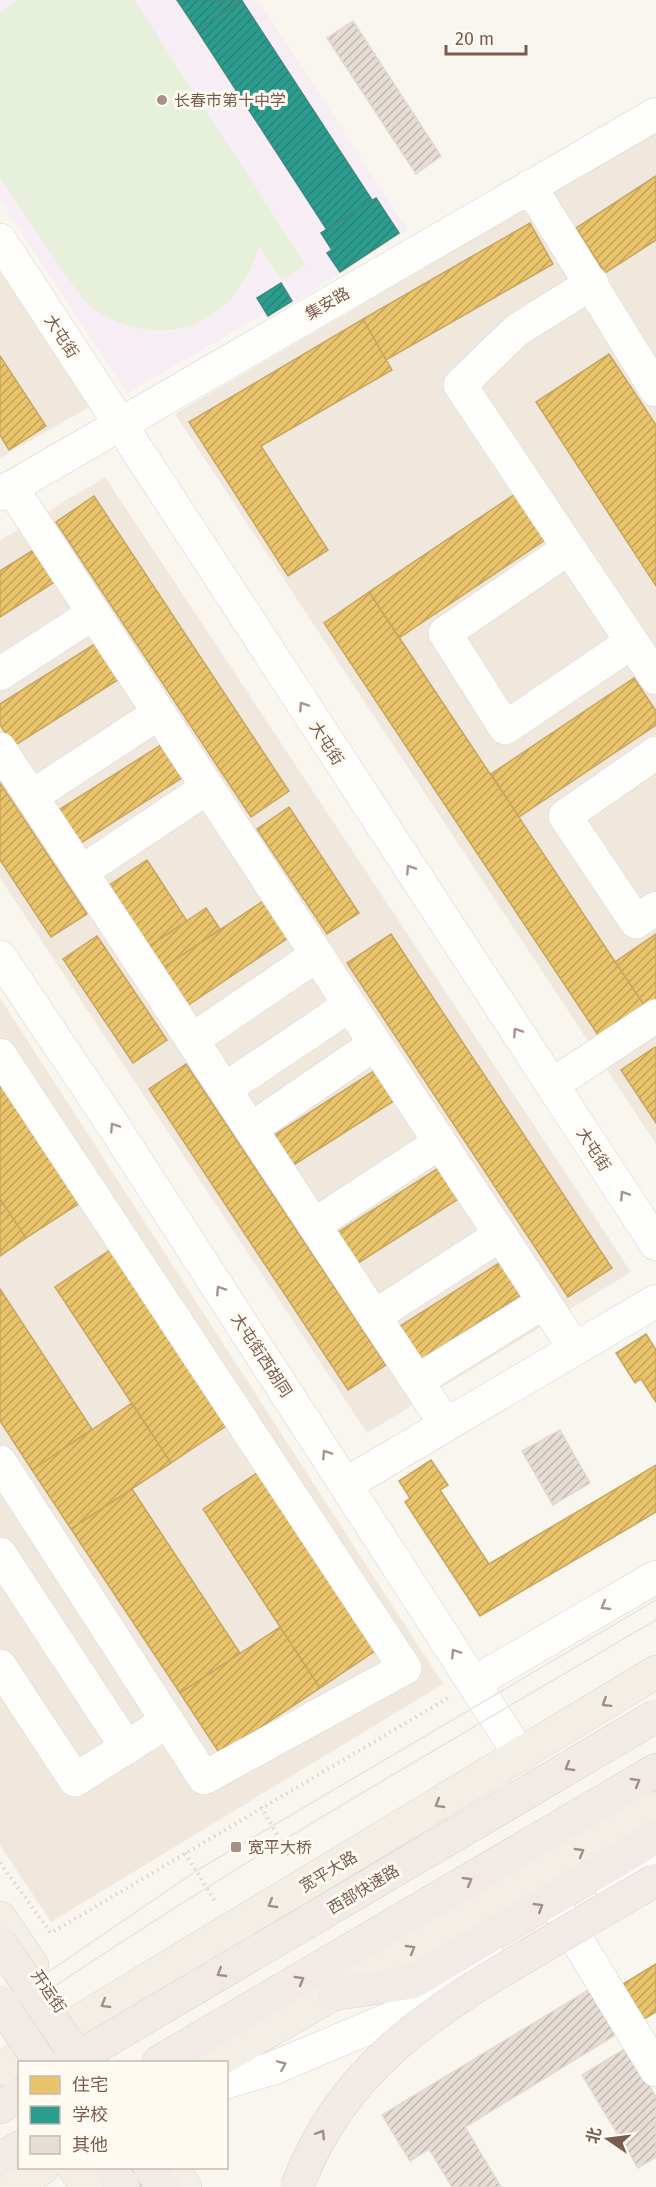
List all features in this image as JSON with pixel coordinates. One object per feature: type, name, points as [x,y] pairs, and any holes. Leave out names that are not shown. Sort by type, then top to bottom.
[{"type":"highway","name":"西部快速路","points":[[72,2061],[656,1716]]},
{"type":"highway","points":[[161,2061],[656,1770]]},
{"type":"highway","points":[[334,1994],[412,1982],[656,1837]]},
{"type":"highway","points":[[297,2187],[312,2149],[336,2110],[359,2081],[410,2031],[472,1987],[656,1880]]},
{"type":"highway","points":[[0,1943],[80,2061]]},
{"type":"highway","points":[[0,2002],[14,2064]]},
{"type":"highway","points":[[0,2107],[18,2096]]},
{"type":"highway","points":[[0,2159],[18,2148]]},
{"type":"highway","points":[[112,2169],[123,2187]]},
{"type":"highway","points":[[151,2169],[162,2187]]},
{"type":"main road","name":"宽平大路","points":[[18,2061],[72,2024],[656,1672]]},
{"type":"main road","points":[[217,2061],[656,1808]]},
{"type":"main road","name":"开运街","points":[[0,1918],[98,2061]]},
{"type":"main road","points":[[13,2187],[40,2169]]},
{"type":"main road","points":[[75,2169],[87,2187]]},
{"type":"main road","points":[[173,2169],[185,2187]]},
{"type":"street","name":"集安路","points":[[5,491],[118,423],[656,114]]},
{"type":"street","points":[[530,186],[656,390]]},
{"type":"street","name":"大屯街","points":[[0,240],[656,1244]]},
{"type":"street","points":[[591,283],[517,330],[460,385],[656,678]]},
{"type":"street","points":[[5,491],[94,613],[575,1349]]},
{"type":"street","points":[[569,549],[445,633],[505,728],[632,642]]},
{"type":"street","points":[[0,674],[94,613]]},
{"type":"street","points":[[31,797],[159,713]]},
{"type":"street","points":[[0,749],[446,1425]]},
{"type":"street","points":[[656,753],[565,816],[636,922],[656,908]]},
{"type":"street","points":[[81,872],[207,788]]},
{"type":"street","points":[[192,1040],[317,955]]},
{"type":"street","name":"大屯街西胡同","points":[[0,957],[346,1484],[520,1755]]},
{"type":"street","points":[[225,1089],[350,1005]]},
{"type":"street","points":[[552,1085],[655,1019]]},
{"type":"street","points":[[251,1129],[375,1044]]},
{"type":"street","points":[[0,1055],[405,1668],[204,1778],[0,1462]]},
{"type":"street","points":[[314,1225],[439,1143]]},
{"type":"street","points":[[375,1316],[500,1235]]},
{"type":"street","points":[[346,1484],[656,1301]]},
{"type":"street","points":[[417,1381],[544,1302]]},
{"type":"street","points":[[0,1554],[127,1748]]},
{"type":"street","points":[[475,1682],[656,1577]]},
{"type":"street","points":[[0,1666],[75,1780],[168,1722]]},
{"type":"street","points":[[228,2081],[271,2069],[392,2018],[656,1862]]},
{"type":"street","points":[[562,1917],[656,2070]]},
{"type":"path","points":[[0,1863],[51,1933],[475,1682]]},
{"type":"path","points":[[261,1807],[290,1857]]},
{"type":"path","points":[[185,1852],[216,1903]]},
{"type":"shaded area","name":"长春市第十中学","points":[[0,0],[258,0],[408,230],[268,319],[264,314],[127,393],[0,200]]},
{"type":"shaded area","points":[[656,132],[656,1144],[175,414]]},
{"type":"shaded area","points":[[0,262],[93,405],[0,458]]},
{"type":"shaded area","points":[[105,477],[631,1272],[367,1433],[0,878],[0,540]]},
{"type":"shaded area","points":[[0,998],[443,1684],[51,1922],[0,1845]]},
{"type":"green space","points":[[18,0],[134,0],[306,265],[282,281],[259,246],[247,275],[231,298],[210,315],[187,326],[162,330],[135,328],[109,318],[83,300],[0,178],[0,13]]},
{"type":"building: 住宅","points":[[656,176],[656,240],[605,273],[576,228]]},
{"type":"building: 住宅","points":[[530,223],[553,264],[386,360],[363,319]]},
{"type":"building: 住宅","points":[[363,319],[392,370],[261,446],[328,550],[288,576],[189,422]]},
{"type":"building: 住宅","points":[[609,354],[656,425],[656,586],[536,402]]},
{"type":"building: 住宅","points":[[0,356],[46,426],[9,450],[0,435]]},
{"type":"building: 住宅","points":[[515,494],[545,540],[399,638],[369,592]]},
{"type":"building: 住宅","points":[[94,496],[289,791],[251,817],[56,522]]},
{"type":"building: 住宅","points":[[35,549],[56,581],[0,617],[0,571]]},
{"type":"building: 住宅","points":[[369,592],[646,1008],[600,1038],[324,623]]},
{"type":"building: 住宅","points":[[101,640],[124,676],[14,746],[0,725],[0,704]]},
{"type":"building: 住宅","points":[[634,678],[656,711],[656,725],[519,817],[491,774]]},
{"type":"building: 住宅","points":[[167,741],[188,774],[78,845],[57,811]]},
{"type":"building: 住宅","points":[[0,783],[87,914],[51,937],[0,860]]},
{"type":"building: 住宅","points":[[289,807],[359,913],[327,934],[257,829]]},
{"type":"building: 住宅","points":[[147,860],[187,921],[145,949],[105,888]]},
{"type":"building: 住宅","points":[[263,901],[288,938],[184,1008],[160,970]]},
{"type":"building: 住宅","points":[[206,908],[220,929],[160,970],[145,949]]},
{"type":"building: 住宅","points":[[391,934],[612,1268],[568,1297],[347,963]]},
{"type":"building: 住宅","points":[[656,934],[656,1001],[646,1008],[615,962]]},
{"type":"building: 住宅","points":[[97,936],[167,1040],[133,1063],[63,959]]},
{"type":"building: 住宅","points":[[655,1047],[656,1049],[656,1123],[621,1070]]},
{"type":"building: 住宅","points":[[186,1064],[386,1365],[348,1390],[149,1089]]},
{"type":"building: 住宅","points":[[380,1067],[400,1097],[289,1168],[270,1138]]},
{"type":"building: 住宅","points":[[0,1068],[86,1199],[26,1238],[0,1199]]},
{"type":"building: 住宅","points":[[443,1165],[463,1196],[352,1267],[332,1236]]},
{"type":"building: 住宅","points":[[0,1199],[26,1238],[0,1256]]},
{"type":"building: 住宅","points":[[113,1248],[229,1424],[171,1463],[55,1287]]},
{"type":"building: 住宅","points":[[507,1258],[527,1291],[416,1363],[394,1330]]},
{"type":"building: 住宅","points":[[0,1289],[92,1429],[32,1470],[0,1421]]},
{"type":"building: 住宅","points":[[646,1334],[656,1350],[656,1402],[641,1379],[635,1383],[616,1353]]},
{"type":"building: 住宅","points":[[132,1403],[171,1463],[71,1529],[32,1470]]},
{"type":"building: 住宅","points":[[431,1460],[448,1485],[440,1490],[489,1564],[656,1465],[656,1512],[480,1616],[405,1502],[410,1498],[399,1481]]},
{"type":"building: 住宅","points":[[257,1473],[375,1651],[320,1688],[203,1509]]},
{"type":"building: 住宅","points":[[132,1489],[240,1653],[180,1693],[71,1529]]},
{"type":"building: 住宅","points":[[280,1627],[320,1688],[220,1754],[180,1693]]},
{"type":"building: 住宅","points":[[656,1964],[656,2012],[644,2019],[623,1984]]},
{"type":"building: 学校","points":[[177,0],[242,0],[197,30]]},
{"type":"building: 学校","points":[[242,1],[372,200],[327,230],[197,30]]},
{"type":"building: 学校","points":[[376,198],[399,233],[340,272],[327,253],[332,250],[321,233]]},
{"type":"building: 学校","points":[[281,283],[292,301],[268,316],[257,298]]},
{"type":"building: 其他","points":[[353,21],[441,156],[416,174],[327,38]]},
{"type":"building: 其他","points":[[560,1430],[590,1483],[553,1505],[522,1451]]},
{"type":"building: 其他","points":[[590,1989],[617,2034],[465,2127],[501,2187],[452,2187],[429,2149],[410,2161],[382,2115]]},
{"type":"building: 其他","points":[[626,2048],[656,2097],[656,2157],[638,2168],[582,2075]]},
{"type":"tunnel","points":[[130,2169],[141,2187]]},
{"type":"tram line","points":[[0,2005],[196,1871],[656,1600]]},
{"type":"tram line","points":[[0,2024],[160,1917],[242,1866],[656,1620]]},
{"type":"place","name":"长春市第十中学","points":[[162,100]]},
{"type":"place","name":"宽平大桥","points":[[236,1847]]}]
